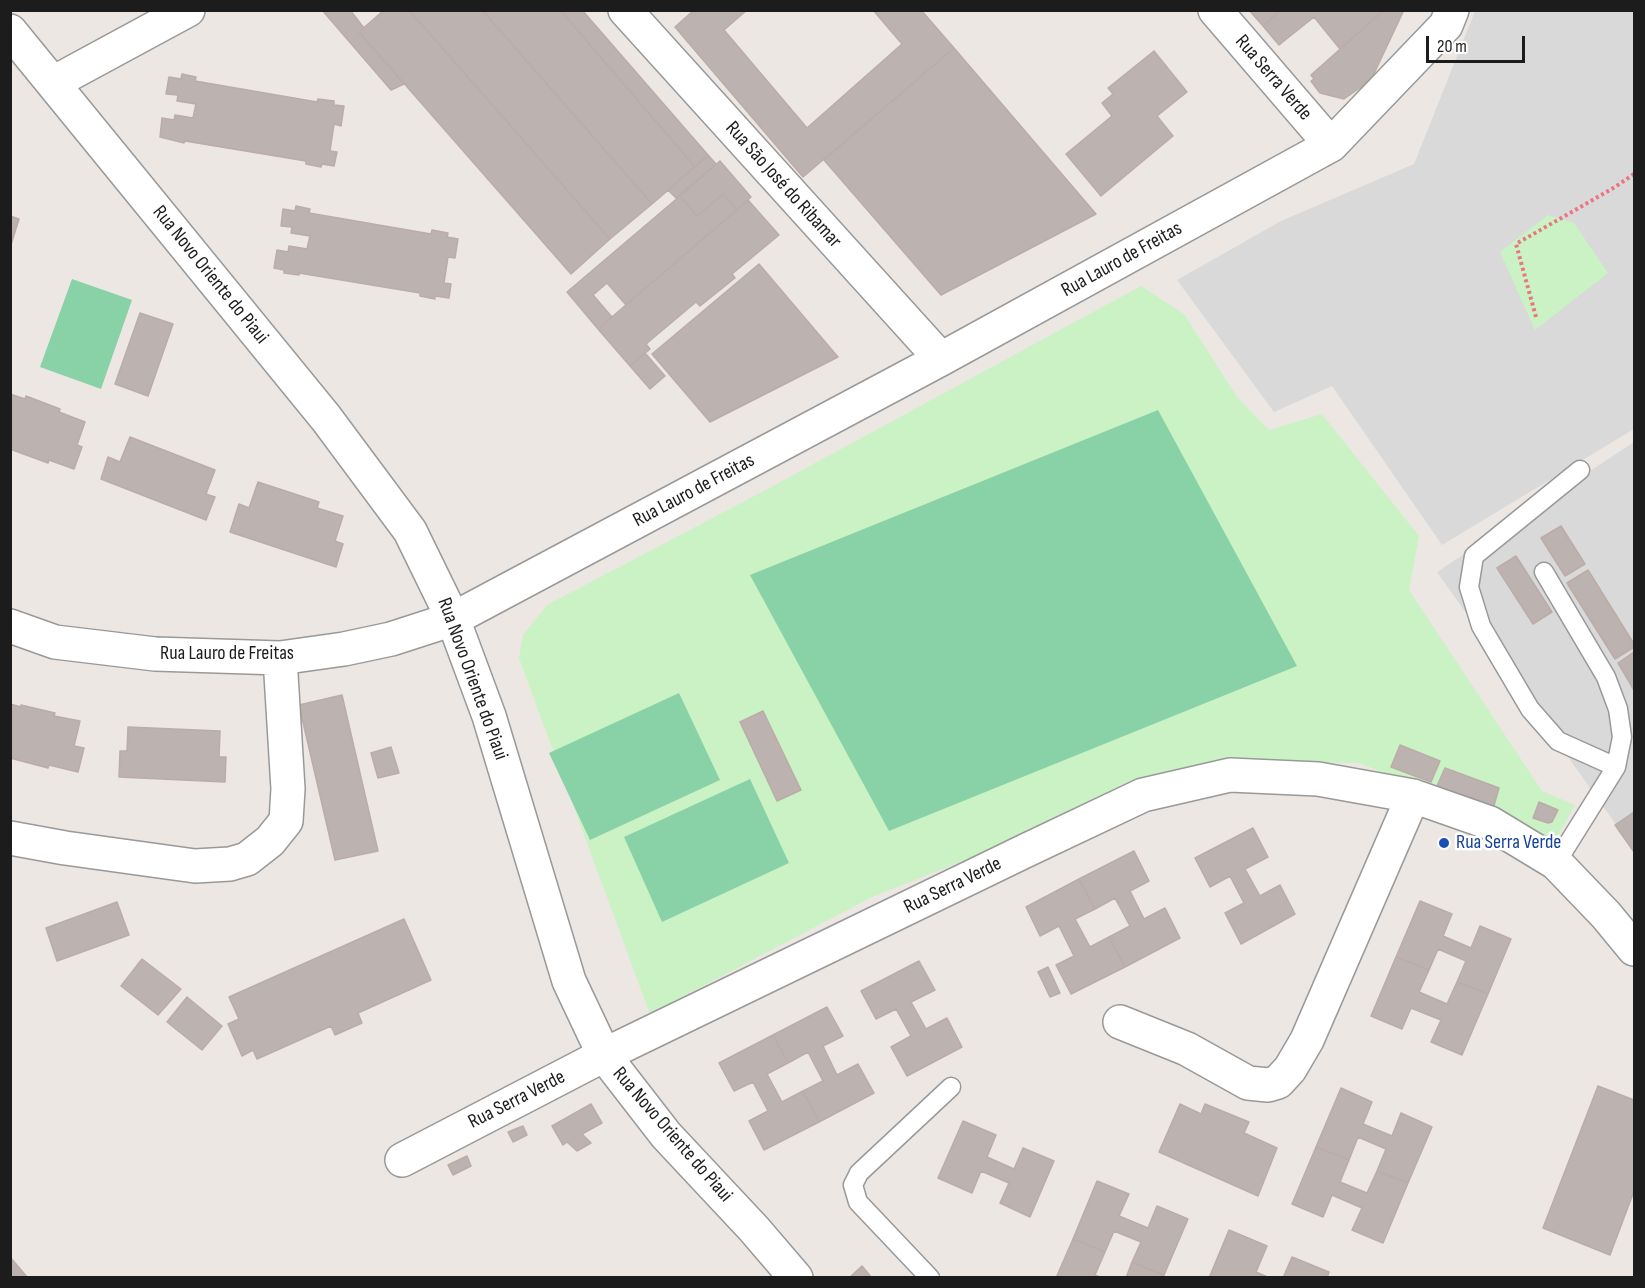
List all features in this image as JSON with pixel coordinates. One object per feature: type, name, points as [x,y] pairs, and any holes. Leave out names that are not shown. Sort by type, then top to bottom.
[{"type":"street","points":[[53,83],[188,10]]},
{"type":"street","name":"Rua São José do Ribamar","points":[[625,10],[941,359]]},
{"type":"street","name":"Rua Serra Verde","points":[[1215,10],[1331,145]]},
{"type":"street","name":"Rua Lauro de Freitas","points":[[10,626],[55,642],[155,654],[280,658],[344,649],[391,639],[453,619],[941,359],[1331,145],[1446,25],[1452,10]]},
{"type":"street","name":"Rua Novo Oriente do Piaui","points":[[10,31],[326,417],[410,531],[453,619],[489,716],[569,981],[604,1056],[666,1135],[754,1229],[796,1278]]},
{"type":"street","points":[[10,838],[65,849],[195,866],[230,864],[247,859],[270,841],[286,821],[288,789],[280,658]]},
{"type":"street","name":"Rua Serra Verde","points":[[402,1160],[604,1056],[1143,795],[1230,776],[1317,779],[1413,795],[1490,823],[1556,863],[1635,949]]},
{"type":"street","points":[[1120,1022],[1187,1049],[1248,1083],[1268,1085],[1278,1082],[1290,1069],[1307,1040],[1413,795]]},
{"type":"lane","points":[[1580,470],[1474,556],[1469,587],[1481,626],[1530,709],[1558,741],[1616,767]]},
{"type":"lane","points":[[1544,572],[1606,677],[1618,709],[1622,737],[1616,767],[1556,863]]},
{"type":"lane","points":[[930,1278],[858,1202],[853,1185],[859,1173],[951,1088]]},
{"type":"path","points":[[1536,317],[1516,244],[1635,174]]},
{"type":"shaded area","points":[[1475,11],[1634,11],[1634,429],[1442,545],[1332,386],[1274,412],[1177,280],[1281,221],[1414,164]]},
{"type":"shaded area","points":[[1634,442],[1634,850],[1437,572]]},
{"type":"green space","points":[[1548,215],[1574,223],[1608,273],[1535,330],[1500,252]]},
{"type":"green space","points":[[72,279],[132,300],[101,389],[40,367]]},
{"type":"green space","points":[[1141,286],[1184,314],[1237,397],[1269,430],[1322,414],[1419,536],[1409,590],[1542,791],[1575,805],[1555,841],[1359,763],[1214,761],[872,897],[650,1014],[519,658],[523,635],[547,605],[762,492]]},
{"type":"green space","points":[[1158,410],[1297,666],[889,831],[750,575]]},
{"type":"green space","points":[[679,693],[720,780],[590,840],[549,753]]},
{"type":"green space","points":[[750,779],[789,863],[662,922],[624,837]]},
{"type":"building","points":[[322,10],[350,10],[364,28],[359,32],[404,84],[391,90]]},
{"type":"building","points":[[384,10],[409,10],[610,239],[571,274],[359,32]]},
{"type":"building","points":[[409,10],[482,10],[652,204],[610,239]]},
{"type":"building","points":[[482,10],[560,10],[695,167],[652,204]]},
{"type":"building","points":[[560,10],[582,10],[708,155],[695,167]]},
{"type":"building","points":[[694,10],[747,10],[724,30],[807,128],[902,44],[873,10],[921,10],[954,48],[803,177],[675,27]]},
{"type":"building","points":[[1249,10],[1280,10],[1263,26]]},
{"type":"building","points":[[1280,10],[1384,10],[1340,49],[1314,17],[1279,45],[1263,26]]},
{"type":"building","points":[[1384,10],[1404,10],[1371,80],[1344,99],[1320,93],[1311,81],[1314,79],[1311,75]]},
{"type":"building","points":[[954,48],[1096,214],[941,295],[824,160]]},
{"type":"building","points":[[1154,51],[1187,92],[1157,116],[1173,136],[1101,196],[1066,154],[1112,116],[1102,103],[1113,94],[1108,88]]},
{"type":"building","points":[[182,74],[196,77],[195,81],[317,102],[318,99],[334,101],[334,105],[344,106],[341,126],[334,124],[330,151],[337,152],[334,166],[322,164],[321,167],[306,164],[306,161],[185,141],[184,143],[160,137],[162,118],[174,120],[175,115],[193,118],[196,104],[177,101],[178,95],[166,94],[169,77],[181,79]]},
{"type":"building","points":[[708,155],[716,164],[676,198],[668,190]]},
{"type":"building","points":[[720,161],[751,197],[737,210],[723,194],[697,216],[680,196]]},
{"type":"building","points":[[723,194],[737,210],[626,305],[607,283],[593,295],[612,317],[598,329],[567,292],[680,196],[697,216]]},
{"type":"building","points":[[748,200],[779,235],[732,274],[735,278],[700,306],[696,302],[646,344],[650,349],[630,366],[598,329]]},
{"type":"building","points":[[296,206],[310,209],[309,213],[431,234],[432,230],[448,233],[447,237],[458,239],[455,258],[448,257],[444,283],[451,284],[449,298],[435,296],[435,299],[420,296],[420,293],[299,273],[299,275],[284,273],[284,270],[274,268],[277,250],[288,252],[289,246],[307,249],[310,236],[291,233],[292,227],[281,226],[283,209],[295,211]]},
{"type":"building","points":[[10,216],[19,219],[10,248]]},
{"type":"building","points":[[759,264],[838,357],[710,422],[652,354]]},
{"type":"building","points":[[140,313],[173,324],[148,396],[115,384]]},
{"type":"building","points":[[645,353],[665,376],[650,389],[630,366]]},
{"type":"building","points":[[10,394],[25,399],[26,396],[60,409],[59,412],[85,422],[77,445],[82,447],[74,469],[49,460],[48,463],[10,449]]},
{"type":"building","points":[[130,437],[215,470],[206,494],[215,497],[206,520],[101,479],[108,457],[120,462]]},
{"type":"building","points":[[258,482],[319,502],[317,508],[343,516],[335,541],[343,544],[336,567],[230,532],[239,504],[249,508]]},
{"type":"building","points":[[1561,526],[1585,564],[1565,576],[1541,538]]},
{"type":"building","points":[[1516,556],[1552,612],[1533,624],[1497,568]]},
{"type":"building","points":[[1588,570],[1634,644],[1634,647],[1615,659],[1567,583]]},
{"type":"building","points":[[1634,652],[1634,690],[1618,663]]},
{"type":"building","points":[[342,695],[378,851],[335,860],[299,705]]},
{"type":"building","points":[[10,704],[55,713],[54,716],[80,721],[74,746],[84,748],[78,772],[49,765],[48,768],[10,758]]},
{"type":"building","points":[[763,711],[801,790],[777,801],[740,722]]},
{"type":"building","points":[[128,727],[220,731],[219,757],[226,757],[225,782],[119,777],[120,751],[127,751]]},
{"type":"building","points":[[1400,745],[1440,761],[1431,782],[1391,767]]},
{"type":"building","points":[[391,747],[399,773],[378,778],[371,753]]},
{"type":"building","points":[[1445,768],[1499,788],[1493,809],[1437,786]]},
{"type":"building","points":[[1539,802],[1558,810],[1552,822],[1548,823],[1533,818]]},
{"type":"building","points":[[1634,812],[1634,852],[1615,825]]},
{"type":"building","points":[[1253,828],[1268,857],[1245,869],[1260,896],[1280,885],[1295,914],[1241,944],[1225,913],[1244,903],[1230,876],[1210,887],[1195,858]]},
{"type":"building","points":[[1134,851],[1149,881],[1130,891],[1144,919],[1165,908],[1180,938],[1125,967],[1109,937],[1130,926],[1115,898],[1095,909],[1079,879]]},
{"type":"building","points":[[1079,879],[1095,909],[1075,919],[1090,947],[1109,937],[1125,967],[1071,994],[1056,965],[1074,956],[1059,926],[1040,936],[1026,907]]},
{"type":"building","points":[[1420,901],[1452,914],[1443,936],[1471,948],[1480,926],[1511,939],[1488,994],[1457,982],[1466,961],[1438,949],[1429,970],[1396,957]]},
{"type":"building","points":[[117,902],[129,935],[57,961],[46,928]]},
{"type":"building","points":[[404,919],[431,980],[358,1013],[362,1023],[335,1035],[331,1026],[257,1059],[253,1050],[242,1056],[228,1024],[239,1019],[229,997]]},
{"type":"building","points":[[1396,957],[1429,970],[1419,992],[1447,1004],[1457,982],[1488,994],[1462,1055],[1431,1042],[1441,1020],[1411,1008],[1402,1029],[1371,1016]]},
{"type":"building","points":[[142,959],[181,989],[158,1015],[121,986]]},
{"type":"building","points":[[919,961],[935,990],[911,1002],[926,1029],[947,1018],[962,1047],[907,1076],[891,1047],[911,1036],[896,1009],[876,1019],[861,991]]},
{"type":"building","points":[[1048,967],[1060,993],[1050,997],[1038,972]]},
{"type":"building","points":[[187,997],[222,1026],[202,1050],[167,1022]]},
{"type":"building","points":[[827,1007],[843,1036],[823,1046],[837,1075],[858,1064],[874,1093],[819,1122],[803,1091],[823,1081],[808,1052],[788,1063],[773,1035]]},
{"type":"building","points":[[773,1035],[788,1063],[767,1074],[782,1102],[803,1091],[819,1122],[764,1150],[749,1121],[768,1111],[753,1082],[734,1091],[719,1063]]},
{"type":"building","points":[[1598,1086],[1634,1100],[1634,1191],[1610,1255],[1543,1228]]},
{"type":"building","points":[[1341,1088],[1372,1102],[1363,1124],[1392,1136],[1401,1113],[1432,1127],[1408,1183],[1377,1171],[1386,1149],[1358,1137],[1349,1160],[1316,1147]]},
{"type":"building","points":[[591,1104],[602,1123],[582,1134],[591,1143],[577,1151],[567,1142],[563,1145],[552,1126]]},
{"type":"building","points":[[1180,1104],[1201,1114],[1205,1104],[1249,1122],[1244,1133],[1277,1148],[1258,1196],[1159,1152]]},
{"type":"building","points":[[963,1121],[996,1135],[987,1157],[1014,1169],[1023,1148],[1054,1161],[1030,1217],[1000,1203],[1009,1183],[981,1171],[972,1193],[938,1178]]},
{"type":"building","points":[[523,1126],[527,1135],[513,1142],[508,1132]]},
{"type":"building","points":[[1316,1147],[1349,1160],[1340,1182],[1367,1193],[1377,1171],[1408,1183],[1383,1243],[1352,1230],[1362,1208],[1332,1195],[1323,1217],[1292,1204]]},
{"type":"building","points":[[467,1156],[471,1166],[453,1175],[448,1165]]},
{"type":"building","points":[[1097,1181],[1129,1194],[1119,1216],[1148,1228],[1157,1206],[1188,1219],[1164,1275],[1132,1262],[1141,1242],[1114,1231],[1105,1252],[1073,1239]]},
{"type":"building","points":[[1229,1230],[1267,1246],[1256,1272],[1270,1278],[1209,1278]]},
{"type":"building","points":[[1073,1239],[1105,1252],[1095,1275],[1102,1278],[1056,1278]]},
{"type":"building","points":[[10,1257],[28,1278],[10,1278]]},
{"type":"building","points":[[1292,1257],[1329,1272],[1327,1278],[1283,1278]]},
{"type":"building","points":[[1132,1262],[1164,1275],[1163,1278],[1126,1278]]},
{"type":"building","points":[[862,1266],[872,1278],[849,1278]]},
{"type":"place","name":"Rua Serra Verde","points":[[1444,843]]}]
